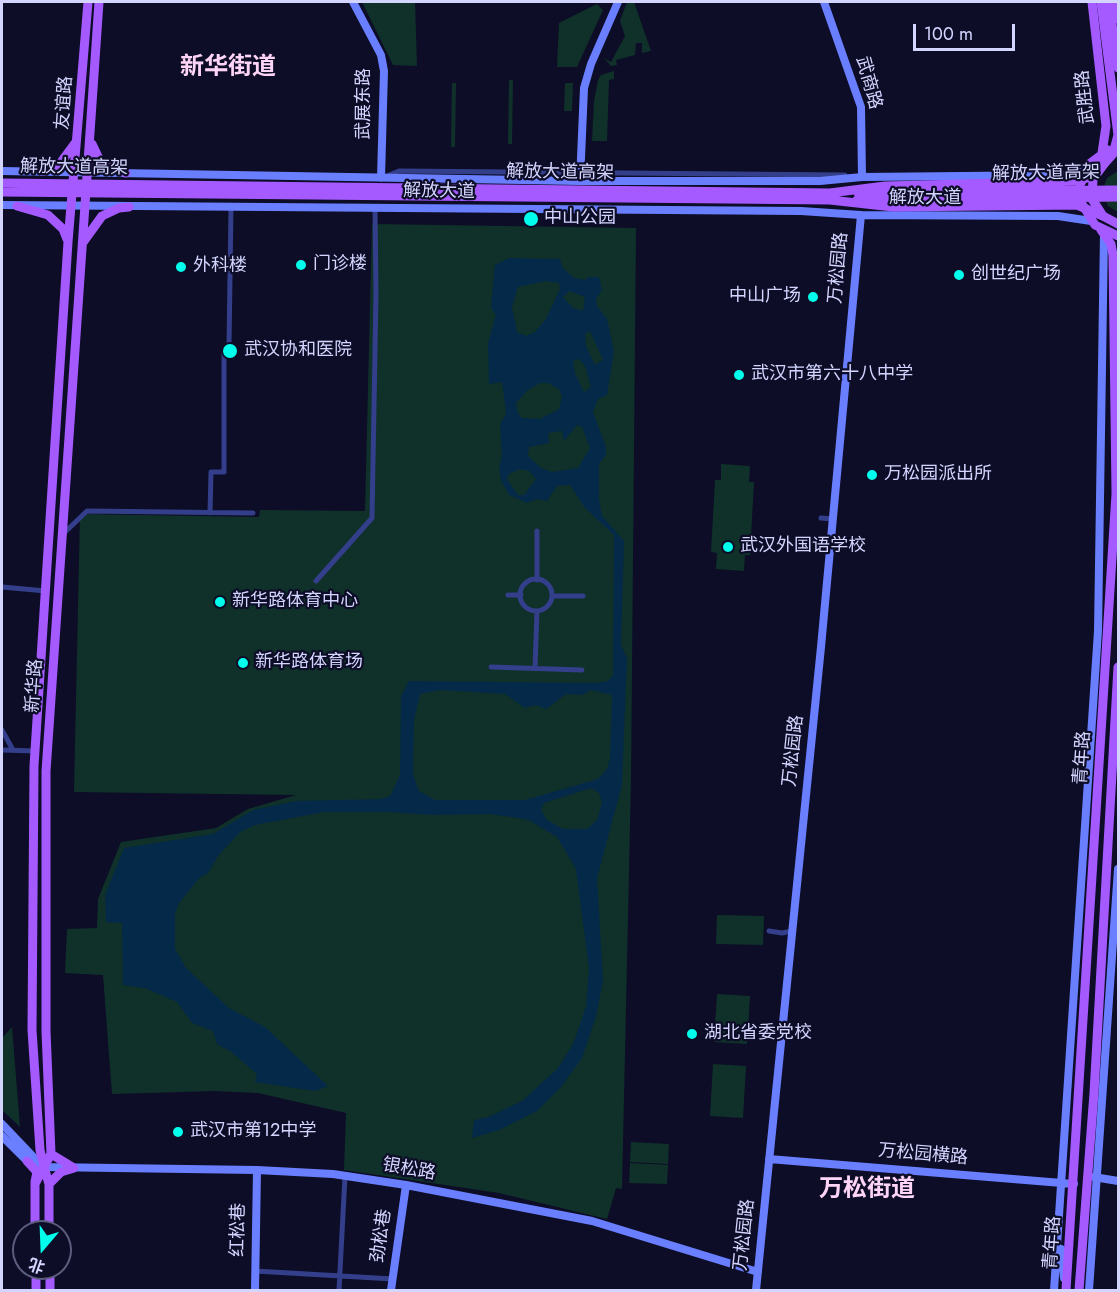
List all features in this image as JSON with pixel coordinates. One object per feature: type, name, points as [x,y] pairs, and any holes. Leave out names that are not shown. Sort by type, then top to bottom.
[{"type":"main road","name":"友谊路","points":[[72,206],[88,2]]},
{"type":"main road","name":"友谊路","points":[[85,206],[99,2]]},
{"type":"main road","name":"武展东路","points":[[353,2],[381,55],[384,72],[381,178]]},
{"type":"main road","points":[[580,177],[581,114],[586,81],[618,2]]},
{"type":"main road","name":"武商路","points":[[824,2],[861,107],[862,177]]},
{"type":"main road","name":"武胜路","points":[[1092,2],[1106,126],[1102,153]]},
{"type":"main road","points":[[830,197],[885,186],[1080,181],[1096,173],[1113,154],[1118,135],[1101,2]]},
{"type":"main road","points":[[1110,2],[1119,68]]},
{"type":"main road","points":[[1116,2],[1119,19]]},
{"type":"main road","points":[[91,136],[100,161],[126,173]]},
{"type":"main road","points":[[42,171],[52,169],[65,160],[79,137]]},
{"type":"main road","points":[[830,197],[893,207],[1077,206],[1103,216],[1116,223],[1119,234],[1103,232],[1091,221],[1082,205],[1080,195],[1082,178],[1089,164],[1102,153],[1119,147]]},
{"type":"main road","name":"解放大道","points":[[2,171],[381,178],[580,177],[820,182],[862,177],[1065,175],[1077,172],[1089,164]]},
{"type":"main road","points":[[1096,173],[1092,186],[1092,199],[1103,216]]},
{"type":"main road","name":"解放大道高架","points":[[2,183],[830,197],[1119,190]]},
{"type":"main road","name":"解放大道高架","points":[[2,192],[1119,197]]},
{"type":"main road","name":"解放大道","points":[[2,205],[801,211],[861,215],[1058,216],[1091,221]]},
{"type":"main road","points":[[17,206],[48,215],[63,229],[68,242]]},
{"type":"main road","name":"新华路","points":[[50,1220],[49,1184],[44,1167],[32,1154],[36,751],[72,206]]},
{"type":"main road","name":"新华路","points":[[51,1154],[46,1031],[46,771],[85,206]]},
{"type":"main road","points":[[82,246],[102,216],[119,208],[129,207]]},
{"type":"main road","name":"万松园路","points":[[756,1290],[861,215]]},
{"type":"main road","points":[[1054,1290],[1097,640],[1103,232]]},
{"type":"main road","name":"青年路","points":[[1066,1290],[1116,494],[1113,255],[1103,232]]},
{"type":"main road","points":[[1116,494],[1119,461]]},
{"type":"main road","points":[[1097,640],[1111,584]]},
{"type":"main road","name":"青年路","points":[[1079,1290],[1092,1177],[1097,1019],[1119,667]]},
{"type":"main road","points":[[1107,851],[1116,911]]},
{"type":"main road","points":[[1089,1290],[1094,1228],[1092,1177],[1119,869]]},
{"type":"main road","points":[[1075,966],[1090,910]]},
{"type":"main road","points":[[1097,1019],[1113,950]]},
{"type":"main road","points":[[2,1124],[32,1154],[37,1172],[35,1220]]},
{"type":"main road","points":[[2,1136],[32,1154]]},
{"type":"main road","name":"银松路","points":[[32,1154],[44,1167],[257,1170],[345,1176],[406,1185],[592,1221],[758,1272]]},
{"type":"main road","points":[[35,1184],[51,1154],[74,1168]]},
{"type":"main road","name":"万松园横路","points":[[769,1159],[1074,1184]]},
{"type":"main road","points":[[49,1184],[61,1172],[74,1168]]},
{"type":"main road","name":"红松巷","points":[[255,1290],[257,1170]]},
{"type":"main road","points":[[1092,1177],[1119,1181]]},
{"type":"main road","name":"劲松巷","points":[[391,1290],[406,1185]]},
{"type":"main road","points":[[1059,1225],[1066,1290]]},
{"type":"main road","points":[[1079,1290],[1094,1228]]},
{"type":"street","points":[[316,581],[372,518],[376,294],[375,207]]},
{"type":"street","points":[[210,513],[211,472],[224,472],[224,350],[229,345],[231,208]]},
{"type":"street","points":[[61,537],[87,511],[253,513]]},
{"type":"street","points":[[821,518],[833,519]]},
{"type":"street","points":[[537,531],[537,580]]},
{"type":"street","points":[[537,580],[546,583],[552,596],[549,605],[537,611],[524,605],[521,595],[528,583],[537,580]]},
{"type":"street","points":[[2,587],[46,591]]},
{"type":"street","points":[[508,595],[521,595]]},
{"type":"street","points":[[552,596],[584,596]]},
{"type":"street","points":[[535,668],[537,611]]},
{"type":"street","points":[[491,668],[582,670]]},
{"type":"street","points":[[2,730],[13,750]]},
{"type":"street","points":[[2,750],[36,751]]},
{"type":"street","points":[[769,931],[782,933],[792,931]]},
{"type":"street","points":[[339,1290],[345,1176]]},
{"type":"street","points":[[255,1271],[393,1279]]},
{"type":"green space","points":[[362,2],[415,2],[417,66],[393,65]]},
{"type":"green space","points":[[627,2],[634,2],[651,51],[642,53],[642,43],[636,43],[635,55],[616,60],[617,65],[611,66],[604,58],[611,62],[625,36],[620,21]]},
{"type":"green space","points":[[597,4],[603,10],[577,67],[557,67],[559,23]]},
{"type":"green space","points":[[614,71],[614,79],[609,80],[607,141],[592,141],[594,101],[598,80],[601,75]]},
{"type":"green space","points":[[509,80],[513,80],[512,144],[508,144]]},
{"type":"green space","points":[[452,83],[456,83],[455,147],[451,147]]},
{"type":"green space","points":[[565,83],[573,83],[572,111],[564,111]]},
{"type":"green space","points":[[1118,171],[1118,212],[1108,206],[1102,192],[1107,178]]},
{"type":"green space","name":"中山公园","points":[[372,224],[636,228],[631,778],[622,1189],[616,1188],[607,1219],[499,1193],[344,1170],[346,1113],[258,1093],[215,1091],[112,1094],[103,975],[65,973],[67,929],[97,928],[98,899],[121,842],[216,828],[248,809],[296,795],[74,792],[80,514],[259,517],[260,510],[365,511]]},
{"type":"green space","points":[[721,464],[750,466],[749,482],[754,482],[750,555],[745,555],[744,571],[716,569],[717,553],[711,552],[715,480],[721,480]]},
{"type":"green space","points":[[717,915],[764,916],[763,945],[716,944]]},
{"type":"green space","points":[[717,994],[750,996],[747,1044],[714,1042]]},
{"type":"green space","points":[[12,1027],[20,1127],[2,1110],[2,1038]]},
{"type":"green space","points":[[713,1064],[746,1066],[743,1118],[710,1116]]},
{"type":"green space","points":[[631,1142],[669,1144],[668,1164],[630,1162]]},
{"type":"green space","points":[[630,1163],[668,1165],[667,1184],[629,1183]]},
{"type":"water","points":[[509,258],[560,259],[563,268],[574,278],[585,280],[588,277],[599,277],[602,290],[596,299],[597,306],[607,319],[614,351],[607,395],[598,399],[593,412],[606,447],[606,455],[599,464],[599,499],[602,516],[624,541],[621,645],[627,658],[622,785],[597,878],[603,980],[596,1017],[582,1058],[561,1087],[537,1111],[499,1130],[472,1138],[474,1120],[488,1117],[522,1101],[558,1068],[573,1044],[586,1007],[589,968],[576,869],[557,837],[529,820],[518,818],[490,814],[434,815],[388,812],[324,812],[255,825],[240,832],[218,856],[208,873],[200,877],[179,903],[175,914],[175,949],[186,968],[229,1008],[265,1027],[328,1086],[315,1091],[255,1082],[257,1074],[230,1051],[217,1044],[213,1031],[192,1023],[177,1002],[145,988],[123,985],[122,923],[106,922],[105,895],[124,848],[213,834],[253,810],[296,801],[381,799],[390,796],[400,775],[401,696],[409,681],[598,683],[607,681],[613,676],[614,535],[585,508],[570,485],[557,486],[547,501],[537,499],[527,503],[509,495],[501,480],[500,424],[506,414],[505,404],[502,382],[489,384],[488,343],[496,315],[491,308],[495,265]],"holes":[[[546,281],[559,283],[560,289],[546,319],[535,332],[526,336],[517,332],[512,307],[518,287]],[[569,291],[585,297],[583,311],[573,308],[563,297]],[[590,331],[603,360],[595,365],[586,346],[585,334]],[[579,359],[585,366],[591,387],[584,392],[575,373],[573,361]],[[540,383],[548,383],[559,389],[562,397],[559,409],[540,419],[522,418],[518,413],[516,403],[528,390]],[[577,425],[582,427],[590,448],[578,468],[552,472],[541,468],[528,456],[529,447],[549,443],[548,433],[562,431],[564,441]],[[520,469],[529,471],[536,479],[524,495],[518,495],[507,479],[509,474]],[[440,690],[505,694],[525,708],[536,705],[546,709],[566,694],[582,695],[591,690],[612,695],[610,759],[607,769],[598,779],[525,800],[435,800],[419,791],[413,774],[414,720],[420,694]],[[591,788],[599,793],[602,803],[597,820],[587,829],[563,829],[547,820],[541,810],[544,803]]]},
{"type":"place","name":"中山公园","points":[[531,219]]},
{"type":"place","name":"门诊楼","points":[[301,265]]},
{"type":"place","name":"外科楼","points":[[181,267]]},
{"type":"place","name":"创世纪广场","points":[[959,275]]},
{"type":"place","name":"中山广场","points":[[813,297]]},
{"type":"place","name":"武汉协和医院","points":[[230,351]]},
{"type":"place","name":"武汉市第六十八中学","points":[[739,375]]},
{"type":"place","name":"万松园派出所","points":[[872,475]]},
{"type":"place","name":"武汉外国语学校","points":[[728,547]]},
{"type":"place","name":"新华路体育中心","points":[[220,602]]},
{"type":"place","name":"新华路体育场","points":[[243,663]]},
{"type":"place","name":"湖北省委党校","points":[[692,1034]]},
{"type":"place","name":"武汉市第12中学","points":[[178,1132]]},
{"type":"district","name":"新华街道","points":[[228,68]]},
{"type":"district","name":"万松街道","points":[[867,1190]]}]
